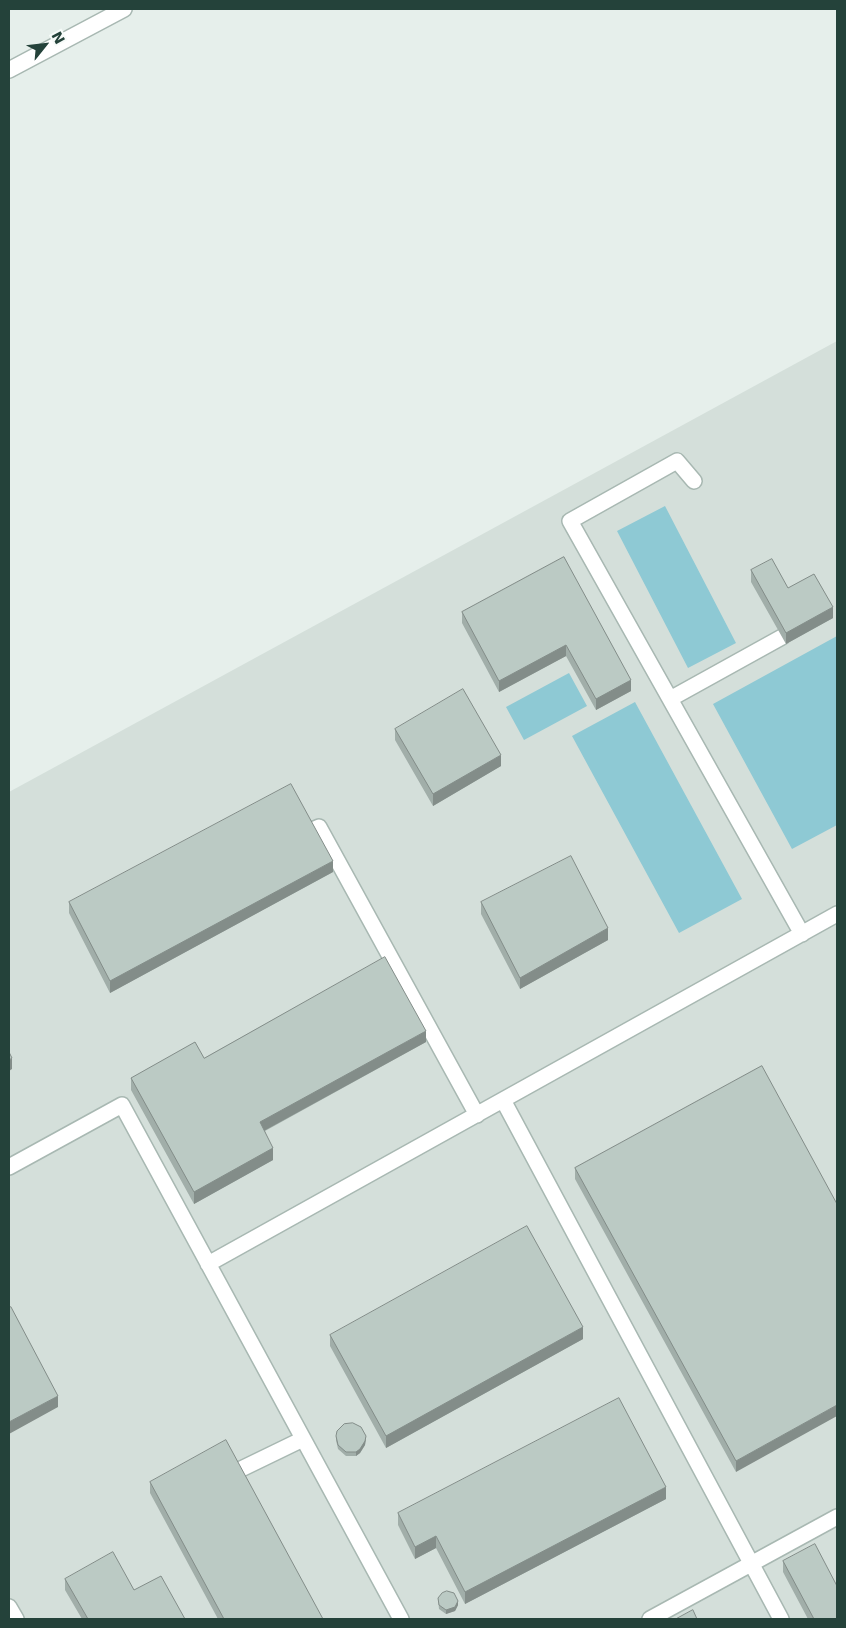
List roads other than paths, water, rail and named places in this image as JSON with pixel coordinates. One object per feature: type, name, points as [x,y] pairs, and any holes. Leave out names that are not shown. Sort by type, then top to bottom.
[{"type":"lane","points":[[9,70],[124,9]]},
{"type":"lane","points":[[694,481],[677,461],[570,521],[802,934]]},
{"type":"lane","points":[[670,700],[782,637]]},
{"type":"lane","points":[[310,832],[319,826],[409,1000],[477,1115]]},
{"type":"lane","points":[[208,1264],[837,914]]},
{"type":"lane","points":[[503,1100],[781,1619]]},
{"type":"lane","points":[[11,1161],[122,1105],[401,1619]]},
{"type":"lane","points":[[237,1472],[303,1438]]},
{"type":"lane","points":[[650,1619],[837,1517]]},
{"type":"lane","points":[[9,1607],[16,1619]]},
{"type":"water","points":[[665,506],[736,643],[688,668],[617,531]]},
{"type":"water","points":[[837,636],[837,825],[792,849],[713,704]]},
{"type":"water","points":[[569,673],[587,706],[524,740],[506,707]]},
{"type":"water","points":[[635,702],[742,899],[679,933],[572,736]]}]
